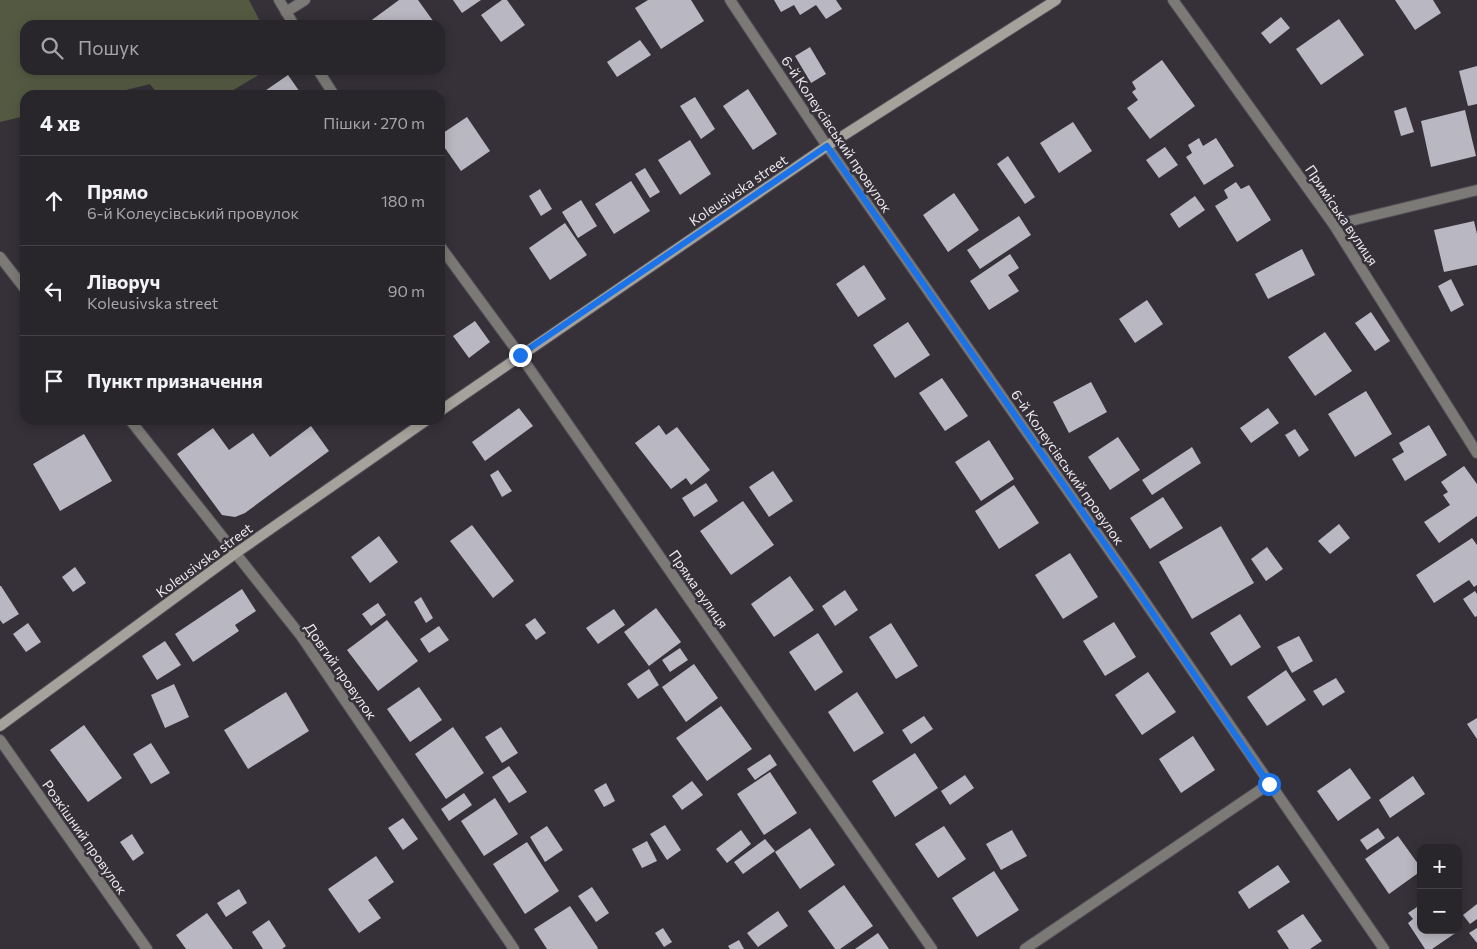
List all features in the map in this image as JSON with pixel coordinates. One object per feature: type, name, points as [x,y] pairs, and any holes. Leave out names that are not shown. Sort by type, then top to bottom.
[{"type":"street","points":[[279,0],[291,20]]},
{"type":"street","points":[[286,12],[305,0]]},
{"type":"street","name":"6-й Колеусівський провулок","points":[[730,0],[827,146],[1130,580],[1384,949]]},
{"type":"street","name":"Koleusivska street","points":[[445,408],[827,146],[1056,0]]},
{"type":"street","name":"Приміська вулиця","points":[[1174,0],[1334,225],[1477,453]]},
{"type":"street","points":[[321,75],[331,90]]},
{"type":"street","points":[[1334,225],[1477,190]]},
{"type":"street","name":"Пряма вулиця","points":[[445,253],[520,355],[932,949]]},
{"type":"street","points":[[0,257],[20,283]]},
{"type":"street","name":"Довгий провулок","points":[[134,425],[302,636],[514,949]]},
{"type":"street","name":"Koleusivska street","points":[[0,726],[236,553],[420,425]]},
{"type":"street","name":"Розкішний провулок","points":[[0,740],[147,949]]},
{"type":"street","points":[[1025,949],[1269,784]]},
{"type":"green space","points":[[0,0],[249,0],[259,20],[20,20],[20,75],[259,75],[233,90],[154,90],[150,84],[126,90],[20,90],[20,117],[0,122]]},
{"type":"building","points":[[399,0],[418,0],[432,20],[372,20]]},
{"type":"building","points":[[453,0],[481,0],[462,13]]},
{"type":"building","points":[[502,0],[507,0],[525,25],[501,42],[481,15]]},
{"type":"building","points":[[648,0],[691,0],[704,21],[661,49],[635,8]]},
{"type":"building","points":[[774,0],[836,0],[842,9],[826,19],[816,5],[800,15],[794,5],[781,12]]},
{"type":"building","points":[[1395,0],[1433,0],[1441,13],[1415,30]]},
{"type":"building","points":[[1281,17],[1290,28],[1270,44],[1261,33]]},
{"type":"building","points":[[1339,19],[1364,55],[1321,85],[1296,49]]},
{"type":"building","points":[[640,40],[651,55],[617,77],[607,62]]},
{"type":"building","points":[[810,47],[826,74],[811,83],[795,56]]},
{"type":"building","points":[[1162,60],[1195,106],[1150,139],[1127,108],[1138,100],[1132,92],[1136,89],[1132,82]]},
{"type":"building","points":[[1477,66],[1477,104],[1468,106],[1459,71]]},
{"type":"building","points":[[288,75],[298,90],[266,90]]},
{"type":"building","points":[[748,89],[777,134],[753,150],[723,106]]},
{"type":"building","points":[[695,97],[715,129],[701,139],[680,106]]},
{"type":"building","points":[[1406,107],[1414,132],[1401,136],[1394,111]]},
{"type":"building","points":[[1465,110],[1476,156],[1431,167],[1421,121]]},
{"type":"building","points":[[467,117],[490,151],[461,171],[445,148],[445,132]]},
{"type":"building","points":[[1073,122],[1092,151],[1059,173],[1040,143]]},
{"type":"building","points":[[1199,138],[1203,146],[1216,138],[1234,166],[1204,185],[1186,157],[1192,153],[1188,145]]},
{"type":"building","points":[[690,140],[711,174],[680,195],[658,160]]},
{"type":"building","points":[[1165,147],[1178,165],[1159,178],[1146,160]]},
{"type":"building","points":[[1008,156],[1035,197],[1025,204],[997,164]]},
{"type":"building","points":[[645,168],[660,192],[650,198],[635,174]]},
{"type":"building","points":[[631,181],[650,211],[614,234],[595,204]]},
{"type":"building","points":[[1236,182],[1241,189],[1249,185],[1271,220],[1237,242],[1215,206],[1228,198],[1224,190]]},
{"type":"building","points":[[540,189],[552,209],[541,216],[529,196]]},
{"type":"building","points":[[954,193],[979,230],[948,252],[923,215]]},
{"type":"building","points":[[1195,196],[1205,210],[1179,228],[1170,214]]},
{"type":"building","points":[[581,200],[597,226],[578,238],[562,212]]},
{"type":"building","points":[[1019,216],[1031,235],[980,269],[967,250]]},
{"type":"building","points":[[1474,221],[1477,234],[1477,265],[1444,272],[1434,230]]},
{"type":"building","points":[[565,223],[587,255],[550,280],[529,248]]},
{"type":"building","points":[[1302,249],[1315,275],[1268,299],[1255,274]]},
{"type":"building","points":[[1010,254],[1019,268],[1008,275],[1019,291],[989,310],[970,281]]},
{"type":"building","points":[[864,265],[886,299],[858,317],[836,284]]},
{"type":"building","points":[[1451,279],[1464,305],[1451,312],[1438,286]]},
{"type":"building","points":[[1147,300],[1163,324],[1135,343],[1119,319]]},
{"type":"building","points":[[1371,312],[1390,341],[1375,351],[1355,323]]},
{"type":"building","points":[[475,321],[490,342],[469,358],[453,336]]},
{"type":"building","points":[[908,322],[930,355],[895,378],[873,345]]},
{"type":"building","points":[[1325,332],[1352,371],[1315,396],[1288,357]]},
{"type":"building","points":[[942,378],[968,416],[945,431],[919,393]]},
{"type":"building","points":[[1091,382],[1107,412],[1069,433],[1053,402]]},
{"type":"building","points":[[1366,391],[1392,434],[1355,457],[1328,414]]},
{"type":"building","points":[[519,408],[533,426],[485,461],[472,442]]},
{"type":"building","points":[[1268,408],[1279,423],[1251,443],[1240,428]]},
{"type":"building","points":[[659,425],[666,435],[677,427],[710,470],[691,485],[686,478],[671,489],[635,443]]},
{"type":"building","points":[[1429,425],[1447,455],[1405,481],[1392,459],[1404,452],[1399,443]]},
{"type":"building","points":[[311,426],[329,451],[245,513],[235,517],[222,515],[177,454],[213,428],[229,450],[253,433],[270,457]]},
{"type":"building","points":[[1295,429],[1309,450],[1299,457],[1285,435]]},
{"type":"building","points":[[84,434],[112,481],[60,511],[33,464]]},
{"type":"building","points":[[1118,437],[1140,470],[1110,490],[1088,457]]},
{"type":"building","points":[[989,440],[1014,479],[981,501],[955,462]]},
{"type":"building","points":[[1192,447],[1201,463],[1152,495],[1142,480]]},
{"type":"building","points":[[1464,466],[1477,484],[1477,516],[1439,543],[1424,522],[1450,505],[1443,495],[1448,492],[1441,482]]},
{"type":"building","points":[[498,470],[512,491],[502,497],[490,475]]},
{"type":"building","points":[[773,471],[793,501],[769,517],[749,487]]},
{"type":"building","points":[[706,483],[718,501],[694,517],[682,498]]},
{"type":"building","points":[[1014,485],[1039,523],[999,549],[975,511]]},
{"type":"building","points":[[1163,497],[1183,528],[1150,549],[1130,518]]},
{"type":"building","points":[[743,501],[774,545],[731,575],[700,531]]},
{"type":"building","points":[[1339,524],[1350,538],[1330,554],[1318,541]]},
{"type":"building","points":[[472,525],[514,581],[493,598],[450,541]]},
{"type":"building","points":[[1221,526],[1254,583],[1192,619],[1159,562]]},
{"type":"building","points":[[379,536],[398,562],[370,583],[351,557]]},
{"type":"building","points":[[1472,538],[1477,545],[1477,585],[1474,587],[1469,580],[1434,603],[1416,575]]},
{"type":"building","points":[[1267,547],[1283,569],[1266,581],[1251,559]]},
{"type":"building","points":[[1070,553],[1098,597],[1063,619],[1035,575]]},
{"type":"building","points":[[75,567],[86,583],[73,592],[62,577]]},
{"type":"building","points":[[790,576],[814,610],[774,637],[751,604]]},
{"type":"building","points":[[0,586],[19,614],[3,624],[0,620]]},
{"type":"building","points":[[242,589],[256,611],[235,625],[239,631],[193,662],[175,634]]},
{"type":"building","points":[[845,590],[858,610],[835,626],[822,606]]},
{"type":"building","points":[[1475,591],[1477,594],[1477,616],[1475,617],[1463,599]]},
{"type":"building","points":[[421,597],[433,618],[426,623],[414,602]]},
{"type":"building","points":[[378,603],[386,615],[371,626],[362,614]]},
{"type":"building","points":[[656,608],[681,642],[649,666],[624,632]]},
{"type":"building","points":[[614,609],[625,625],[598,644],[586,628]]},
{"type":"building","points":[[1240,614],[1261,647],[1231,666],[1210,633]]},
{"type":"building","points":[[535,618],[546,633],[536,640],[525,625]]},
{"type":"building","points":[[387,620],[418,661],[378,691],[347,650]]},
{"type":"building","points":[[1114,622],[1136,657],[1105,676],[1083,641]]},
{"type":"building","points":[[28,623],[41,642],[26,652],[13,634]]},
{"type":"building","points":[[891,623],[918,666],[896,679],[869,637]]},
{"type":"building","points":[[439,626],[449,640],[429,653],[420,639]]},
{"type":"building","points":[[818,633],[843,672],[815,691],[789,652]]},
{"type":"building","points":[[1299,636],[1313,661],[1292,673],[1277,647]]},
{"type":"building","points":[[165,641],[181,665],[157,680],[142,656]]},
{"type":"building","points":[[680,648],[688,660],[670,672],[662,660]]},
{"type":"building","points":[[694,664],[718,698],[686,722],[662,687]]},
{"type":"building","points":[[649,669],[659,685],[638,699],[627,684]]},
{"type":"building","points":[[1286,670],[1306,700],[1267,726],[1247,697]]},
{"type":"building","points":[[1148,672],[1176,712],[1142,735],[1115,695]]},
{"type":"building","points":[[1336,678],[1345,692],[1323,706],[1313,691]]},
{"type":"building","points":[[174,684],[189,717],[165,728],[151,695]]},
{"type":"building","points":[[419,687],[442,720],[410,742],[387,709]]},
{"type":"building","points":[[286,692],[309,731],[248,769],[224,730]]},
{"type":"building","points":[[857,692],[884,733],[854,752],[828,712]]},
{"type":"building","points":[[721,706],[752,749],[707,781],[676,738]]},
{"type":"building","points":[[924,716],[933,729],[911,744],[902,730]]},
{"type":"building","points":[[1477,718],[1477,739],[1467,724]]},
{"type":"building","points":[[84,725],[122,778],[88,802],[50,750]]},
{"type":"building","points":[[453,727],[484,773],[446,799],[415,754]]},
{"type":"building","points":[[501,727],[518,753],[502,763],[485,737]]},
{"type":"building","points":[[1193,736],[1215,770],[1181,793],[1159,759]]},
{"type":"building","points":[[151,743],[170,773],[151,784],[133,754]]},
{"type":"building","points":[[915,753],[938,788],[895,817],[872,781]]},
{"type":"building","points":[[770,754],[777,765],[755,780],[747,769]]},
{"type":"building","points":[[509,766],[527,792],[509,803],[492,777]]},
{"type":"building","points":[[1350,768],[1371,798],[1338,821],[1317,791]]},
{"type":"building","points":[[770,772],[797,813],[764,835],[737,794]]},
{"type":"building","points":[[965,775],[974,788],[950,805],[941,791]]},
{"type":"building","points":[[1413,776],[1425,794],[1390,818],[1379,800]]},
{"type":"building","points":[[692,781],[703,795],[682,810],[672,796]]},
{"type":"building","points":[[606,783],[615,801],[604,807],[594,790]]},
{"type":"building","points":[[464,793],[472,805],[449,821],[441,809]]},
{"type":"building","points":[[495,798],[518,834],[484,856],[461,821]]},
{"type":"building","points":[[403,818],[418,839],[403,850],[388,828]]},
{"type":"building","points":[[665,825],[681,850],[667,860],[650,834]]},
{"type":"building","points":[[547,826],[563,850],[545,862],[530,837]]},
{"type":"building","points":[[944,826],[966,859],[938,878],[915,844]]},
{"type":"building","points":[[810,828],[835,865],[800,889],[775,852]]},
{"type":"building","points":[[1378,828],[1385,838],[1367,850],[1360,840]]},
{"type":"building","points":[[741,830],[751,844],[727,863],[716,849]]},
{"type":"building","points":[[1012,830],[1027,856],[1001,870],[986,844]]},
{"type":"building","points":[[132,834],[144,853],[133,861],[120,842]]},
{"type":"building","points":[[1398,836],[1417,862],[1417,874],[1389,894],[1365,859]]},
{"type":"building","points":[[765,839],[775,851],[743,874],[734,862]]},
{"type":"building","points":[[647,841],[657,861],[642,868],[632,849]]},
{"type":"building","points":[[527,842],[559,891],[525,914],[493,864]]},
{"type":"building","points":[[376,856],[394,882],[368,900],[381,918],[359,933],[328,889]]},
{"type":"building","points":[[1278,865],[1290,882],[1249,909],[1238,892]]},
{"type":"building","points":[[994,871],[1019,910],[977,937],[952,898]]},
{"type":"building","points":[[844,885],[873,926],[840,949],[835,949],[808,911]]},
{"type":"building","points":[[592,887],[609,913],[596,922],[578,896]]},
{"type":"building","points":[[239,889],[247,903],[226,917],[217,903]]},
{"type":"building","points":[[1477,904],[1477,919],[1470,924],[1463,915]]},
{"type":"building","points":[[570,906],[597,949],[547,949],[534,929]]},
{"type":"building","points":[[1417,907],[1417,934],[1454,934],[1432,949],[1425,949],[1408,923],[1413,919],[1408,913]]},
{"type":"building","points":[[778,911],[788,926],[758,947],[747,933]]},
{"type":"building","points":[[207,913],[233,949],[186,949],[176,935]]},
{"type":"building","points":[[1303,914],[1322,941],[1310,949],[1289,949],[1277,931]]},
{"type":"building","points":[[269,920],[286,946],[282,949],[263,949],[252,932]]},
{"type":"building","points":[[663,928],[672,942],[664,947],[655,933]]},
{"type":"building","points":[[1477,928],[1477,943],[1469,933]]},
{"type":"building","points":[[878,933],[889,949],[855,949]]},
{"type":"building","points":[[739,940],[744,949],[730,949],[728,946]]},
{"type":"route","points":[[520,355],[827,146],[1130,580],[1269,784]]}]
